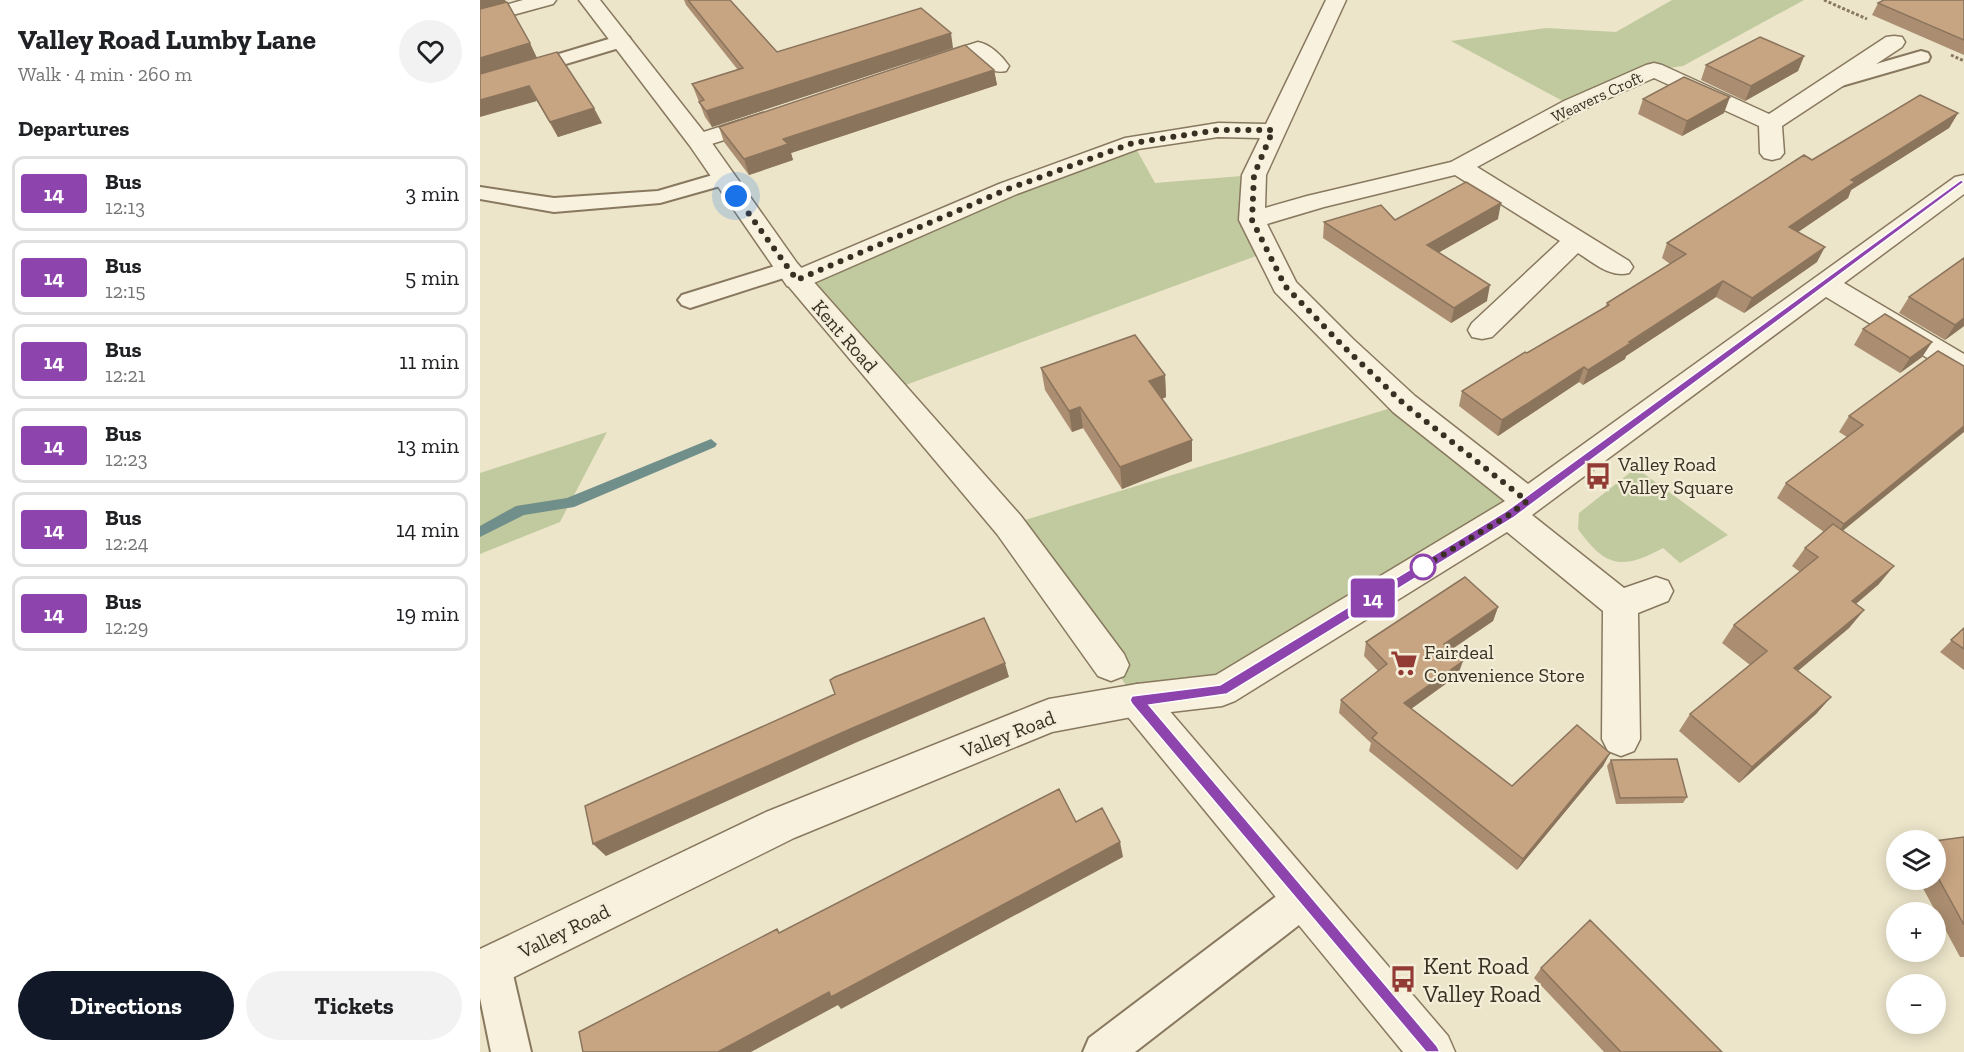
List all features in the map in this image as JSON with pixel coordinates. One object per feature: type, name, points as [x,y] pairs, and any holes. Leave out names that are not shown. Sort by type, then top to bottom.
[{"type":"street","points":[[480,18],[546,0]]},
{"type":"street","name":"Kent Road","points":[[589,0],[699,141],[792,274],[1009,525],[1111,665]]},
{"type":"street","points":[[1336,0],[1273,130],[1254,175],[1252,220],[1285,286],[1343,346],[1620,605],[1621,739]]},
{"type":"street","points":[[960,30],[998,66]]},
{"type":"street","points":[[1772,153],[1770,123],[1894,42]]},
{"type":"street","points":[[911,70],[978,48]]},
{"type":"street","name":"Weavers Croft","points":[[1252,220],[1316,201],[1459,167],[1572,106],[1654,70],[1770,123]]},
{"type":"street","points":[[699,141],[788,112]]},
{"type":"street","points":[[792,274],[1008,189],[1133,143],[1218,130],[1273,130]]},
{"type":"street","points":[[1459,167],[1620,267]]},
{"type":"street","name":"Valley Road","points":[[486,969],[780,825],[1049,716],[1137,700],[1222,690],[1518,508],[1964,182]]},
{"type":"street","points":[[1482,330],[1576,240]]},
{"type":"street","points":[[1823,283],[1964,367]]},
{"type":"street","points":[[1620,605],[1656,591]]},
{"type":"street","points":[[1137,700],[1432,1052]]},
{"type":"lane","points":[[510,75],[622,41]]},
{"type":"lane","points":[[1831,83],[1921,57]]},
{"type":"lane","points":[[480,193],[555,205],[660,197],[723,177]]},
{"type":"lane","points":[[690,300],[792,274]]},
{"type":"lane","points":[[1103,1052],[1304,898]]},
{"type":"lane","points":[[486,969],[511,1052]]},
{"type":"green space","points":[[1672,0],[1804,0],[1683,66],[1654,70],[1572,106],[1451,41],[1546,28],[1616,32]]},
{"type":"green space","points":[[1133,143],[1155,183],[1254,175],[1267,252],[892,390],[797,280]]},
{"type":"green space","points":[[1404,404],[1527,501],[1222,690],[1137,700],[1009,525]]},
{"type":"green space","points":[[607,432],[560,522],[480,554],[480,473]]},
{"type":"green space","points":[[1636,468],[1728,535],[1680,563],[1663,548],[1636,560],[1625,562],[1606,558],[1597,552],[1578,529],[1579,513]]},
{"type":"building","points":[[688,0],[730,0],[777,52],[921,8],[951,33],[706,111],[699,102],[704,100],[692,84],[743,68]]},
{"type":"building","points":[[1884,0],[1964,0],[1964,40],[1878,3]]},
{"type":"building","points":[[507,2],[530,43],[480,58],[480,9]]},
{"type":"building","points":[[1760,37],[1804,56],[1751,86],[1706,65]]},
{"type":"building","points":[[965,45],[994,70],[783,139],[788,144],[744,159],[719,127]]},
{"type":"building","points":[[557,52],[594,108],[550,122],[529,86],[480,100],[480,74]]},
{"type":"building","points":[[1684,77],[1730,97],[1687,121],[1643,99]]},
{"type":"building","points":[[1920,95],[1958,113],[1851,180],[1855,182],[1789,227],[1825,247],[1752,298],[1723,281],[1629,342],[1631,343],[1588,370],[1584,367],[1502,420],[1462,391],[1525,352],[1527,353],[1609,305],[1607,303],[1686,254],[1667,243],[1804,155],[1812,160]]},
{"type":"building","points":[[1466,182],[1501,203],[1427,245],[1490,285],[1454,308],[1324,222],[1381,205],[1395,220]]},
{"type":"building","points":[[1964,258],[1964,318],[1955,325],[1909,297]]},
{"type":"building","points":[[1885,314],[1932,342],[1910,358],[1863,329]]},
{"type":"building","points":[[1135,335],[1165,375],[1149,381],[1192,440],[1120,467],[1080,407],[1069,411],[1041,368]]},
{"type":"building","points":[[1938,351],[1964,366],[1964,426],[1844,524],[1786,483],[1863,425],[1849,416]]},
{"type":"building","points":[[1833,524],[1894,566],[1852,601],[1864,610],[1794,668],[1831,697],[1752,767],[1690,714],[1767,651],[1734,625],[1818,557],[1805,548]]},
{"type":"building","points":[[1465,577],[1498,607],[1444,644],[1463,661],[1404,703],[1512,786],[1577,725],[1610,753],[1523,859],[1372,738],[1377,733],[1341,700],[1387,664],[1366,642]]},
{"type":"building","points":[[984,618],[1005,663],[848,730],[593,844],[585,806],[835,694],[830,680],[835,677]]},
{"type":"building","points":[[1964,628],[1964,649],[1951,640]]},
{"type":"building","points":[[1677,759],[1687,797],[1620,798],[1611,760]]},
{"type":"building","points":[[1059,789],[1076,822],[1102,808],[1120,842],[831,997],[829,992],[718,1052],[583,1052],[579,1032],[777,929],[779,933]]},
{"type":"building","points":[[1964,837],[1964,925],[1945,890],[1946,839]]},
{"type":"building","points":[[1590,920],[1722,1052],[1621,1052],[1541,968]]},
{"type":"waterway","points":[[480,532],[521,510],[569,503],[711,444]]},
{"type":"bus line","name":"14","points":[[1432,1052],[1137,700],[1222,690],[1509,515],[1964,182]]},
{"type":"place","name":"Valley Road Valley Square","points":[[1598,476]]},
{"type":"place","name":"Fairdeal Convenience Store","points":[[1404,663]]},
{"type":"place","name":"Kent Road Valley Road","points":[[1403,979]]},
{"type":"route","points":[[736,196],[797,280],[1008,189],[1133,143],[1218,130],[1273,130],[1254,175],[1252,220],[1285,286],[1404,404],[1527,501],[1509,515],[1423,567]]}]
